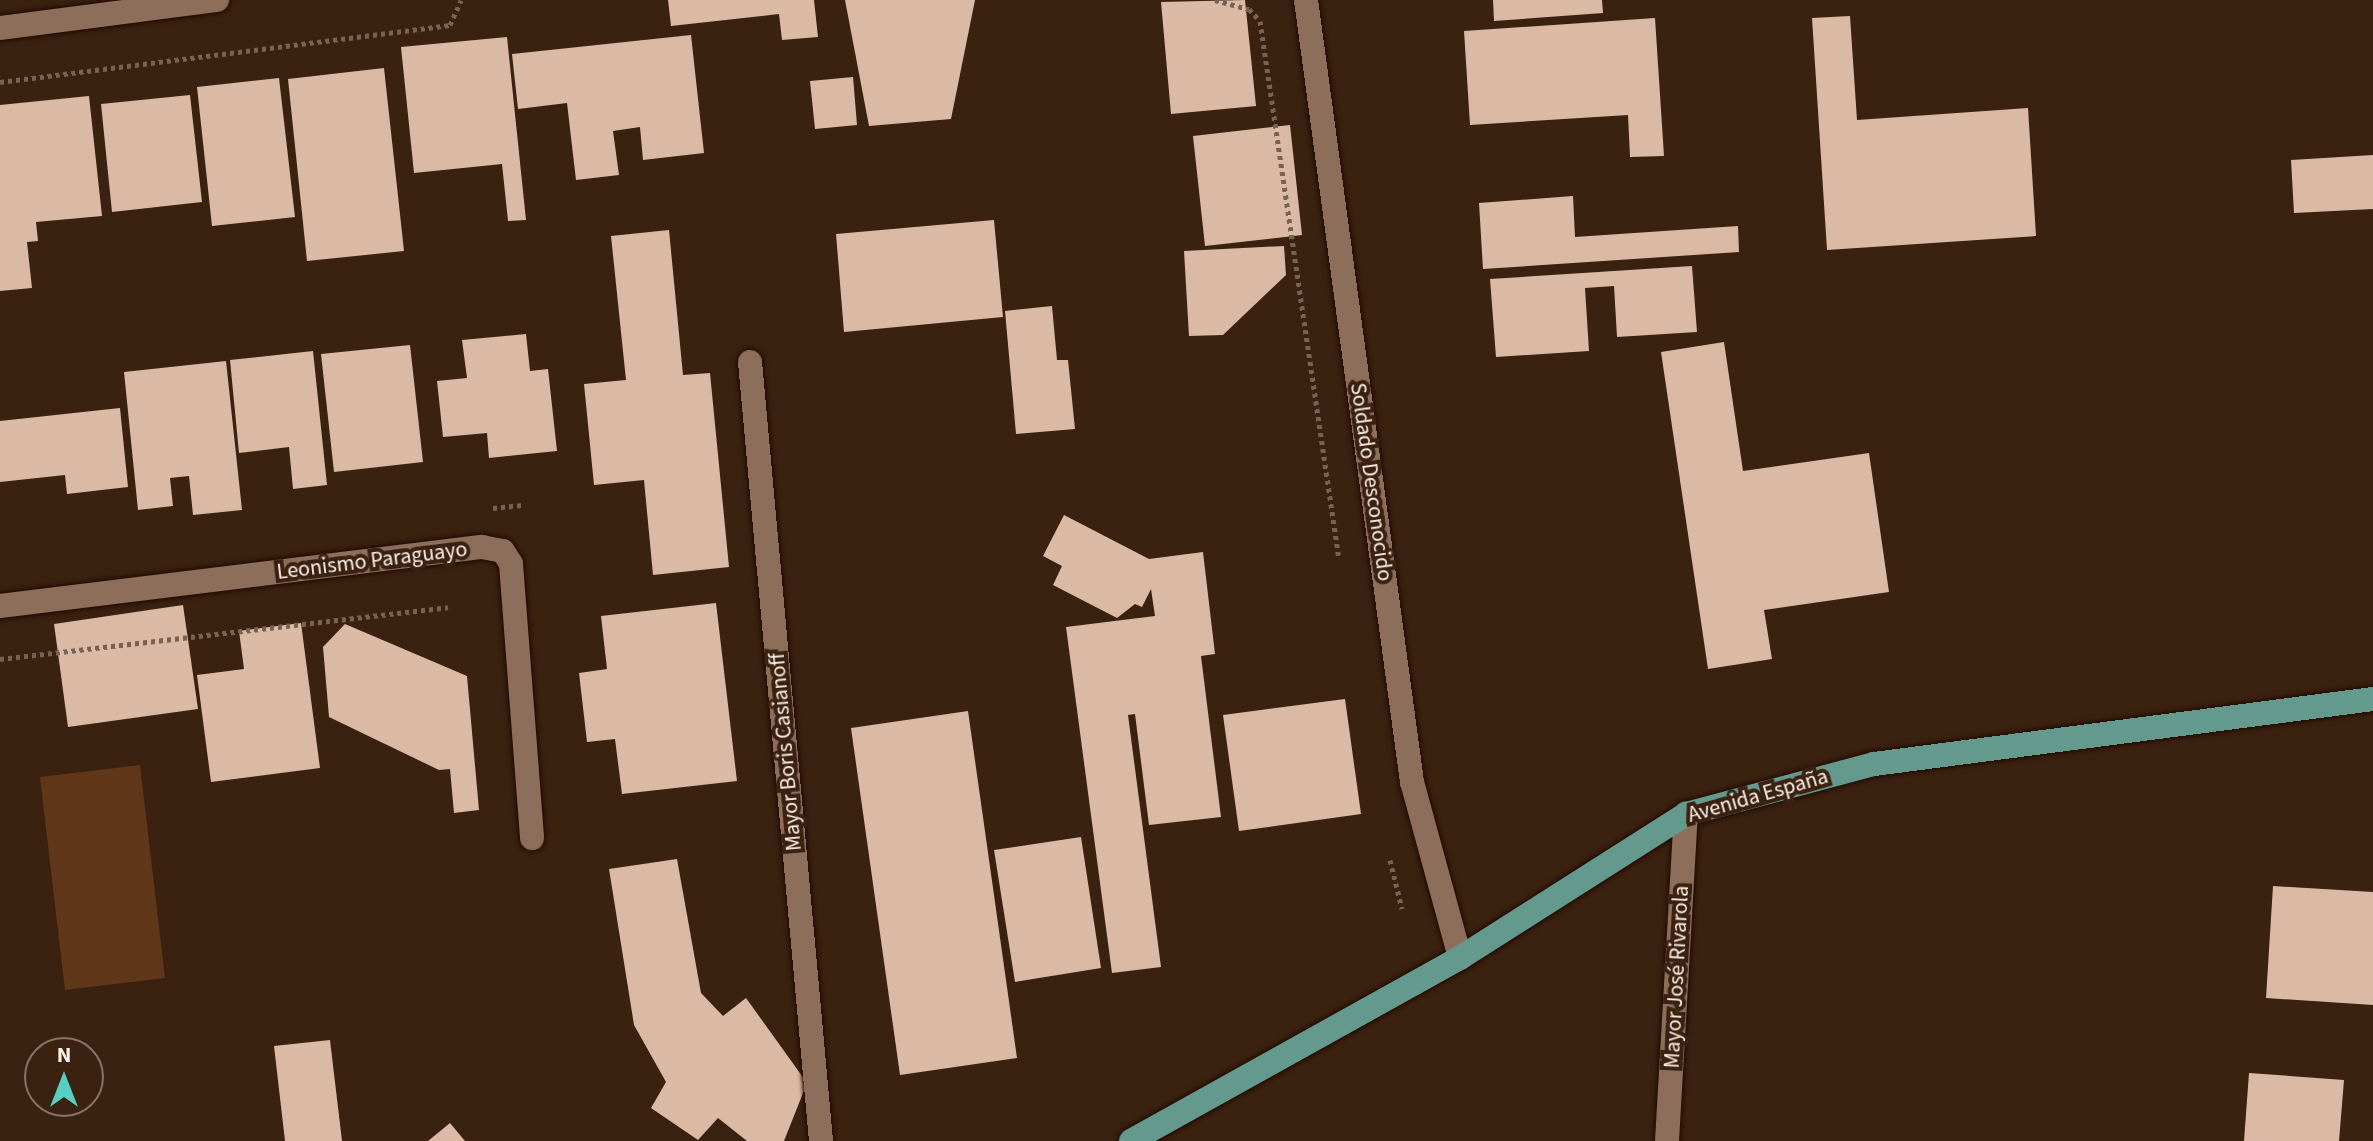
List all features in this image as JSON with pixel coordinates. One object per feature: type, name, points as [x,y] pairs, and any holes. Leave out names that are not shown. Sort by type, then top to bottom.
[{"type":"main road","name":"Avenida España","points":[[1131,1141],[1460,958],[1686,814],[1874,764],[2373,699]]},
{"type":"street","points":[[0,28],[217,0]]},
{"type":"street","name":"Soldado Desconocido","points":[[1306,0],[1412,782],[1460,958]]},
{"type":"street","name":"Mayor Boris Casianoff","points":[[750,362],[821,1141]]},
{"type":"street","name":"Leonismo Paraguayo","points":[[0,606],[482,547],[503,551],[511,564],[532,838]]},
{"type":"street","name":"Mayor José Rivarola","points":[[1667,1141],[1686,814]]},
{"type":"path","points":[[0,82],[450,25],[461,0]]},
{"type":"path","points":[[1215,0],[1249,9],[1260,21],[1341,572]]},
{"type":"path","points":[[0,659],[448,607]]},
{"type":"path","points":[[1388,851],[1402,909]]},
{"type":"shaded area","points":[[140,765],[165,978],[65,990],[40,777]]},
{"type":"building","points":[[668,0],[814,0],[818,37],[782,40],[779,14],[671,26]]},
{"type":"building","points":[[845,0],[975,0],[951,119],[869,126]]},
{"type":"building","points":[[1245,0],[1256,106],[1171,114],[1161,2]]},
{"type":"building","points":[[1493,0],[1602,0],[1603,13],[1494,21]]},
{"type":"building","points":[[1850,16],[1857,120],[2028,108],[2036,236],[1827,250],[1812,18]]},
{"type":"building","points":[[1655,18],[1664,156],[1630,157],[1628,115],[1470,125],[1464,31]]},
{"type":"building","points":[[691,35],[704,153],[643,160],[640,127],[613,131],[619,175],[576,180],[567,103],[518,109],[512,54]]},
{"type":"building","points":[[507,37],[526,220],[508,221],[502,164],[414,173],[401,47]]},
{"type":"building","points":[[384,68],[404,251],[307,261],[288,79]]},
{"type":"building","points":[[853,77],[857,125],[815,129],[810,81]]},
{"type":"building","points":[[279,78],[295,217],[212,226],[197,87]]},
{"type":"building","points":[[190,95],[202,202],[112,212],[101,104]]},
{"type":"building","points":[[89,96],[102,216],[36,222],[38,241],[27,242],[32,288],[0,291],[0,105]]},
{"type":"building","points":[[1290,125],[1302,235],[1205,246],[1193,136]]},
{"type":"building","points":[[2373,155],[2373,209],[2294,213],[2291,160]]},
{"type":"building","points":[[1573,196],[1575,237],[1738,226],[1739,252],[1483,269],[1479,203]]},
{"type":"building","points":[[994,220],[1003,317],[844,332],[836,234]]},
{"type":"building","points":[[669,230],[683,375],[710,373],[729,567],[653,575],[644,480],[594,485],[584,384],[626,380],[611,236]]},
{"type":"building","points":[[1284,246],[1286,275],[1223,335],[1189,336],[1184,251]]},
{"type":"building","points":[[1692,266],[1697,332],[1617,337],[1614,286],[1585,288],[1589,351],[1496,357],[1490,279]]},
{"type":"building","points":[[1052,306],[1057,360],[1068,360],[1075,429],[1016,434],[1005,311]]},
{"type":"building","points":[[526,334],[530,371],[548,369],[557,451],[489,458],[487,433],[443,437],[437,381],[467,378],[462,340]]},
{"type":"building","points":[[1724,342],[1743,471],[1869,453],[1889,592],[1764,610],[1772,659],[1708,669],[1661,352]]},
{"type":"building","points":[[410,345],[423,462],[334,472],[321,354]]},
{"type":"building","points":[[313,351],[327,485],[293,489],[289,447],[239,453],[230,360]]},
{"type":"building","points":[[226,361],[242,510],[193,515],[189,476],[170,478],[173,506],[138,510],[124,372]]},
{"type":"building","points":[[120,408],[128,487],[67,494],[65,475],[0,482],[0,421]]},
{"type":"building","points":[[1064,515],[1149,559],[1203,552],[1215,654],[1201,656],[1221,817],[1149,825],[1135,714],[1128,715],[1161,967],[1112,973],[1066,627],[1155,616],[1151,589],[1142,607],[1135,604],[1117,618],[1053,585],[1062,566],[1043,556]]},
{"type":"building","points":[[716,603],[737,781],[622,794],[615,739],[587,742],[579,673],[607,669],[601,616]]},
{"type":"building","points":[[183,605],[198,709],[68,727],[54,624]]},
{"type":"building","points":[[301,623],[320,768],[211,782],[197,675],[244,669],[239,631]]},
{"type":"building","points":[[345,624],[467,676],[479,810],[454,813],[450,769],[439,770],[329,717],[323,647]]},
{"type":"building","points":[[1345,699],[1361,814],[1239,831],[1223,715]]},
{"type":"building","points":[[968,711],[1017,1058],[900,1075],[851,728]]},
{"type":"building","points":[[1081,837],[1101,968],[1015,982],[994,850]]},
{"type":"building","points":[[677,859],[701,993],[723,1016],[746,998],[807,1083],[784,1141],[747,1141],[718,1118],[698,1140],[651,1108],[666,1082],[634,1025],[609,869]]},
{"type":"building","points":[[2273,886],[2373,892],[2373,1005],[2266,998]]},
{"type":"building","points":[[330,1040],[342,1141],[285,1141],[274,1046]]},
{"type":"building","points":[[2249,1073],[2344,1080],[2339,1141],[2244,1141]]},
{"type":"building","points":[[450,1123],[465,1141],[428,1141]]}]
